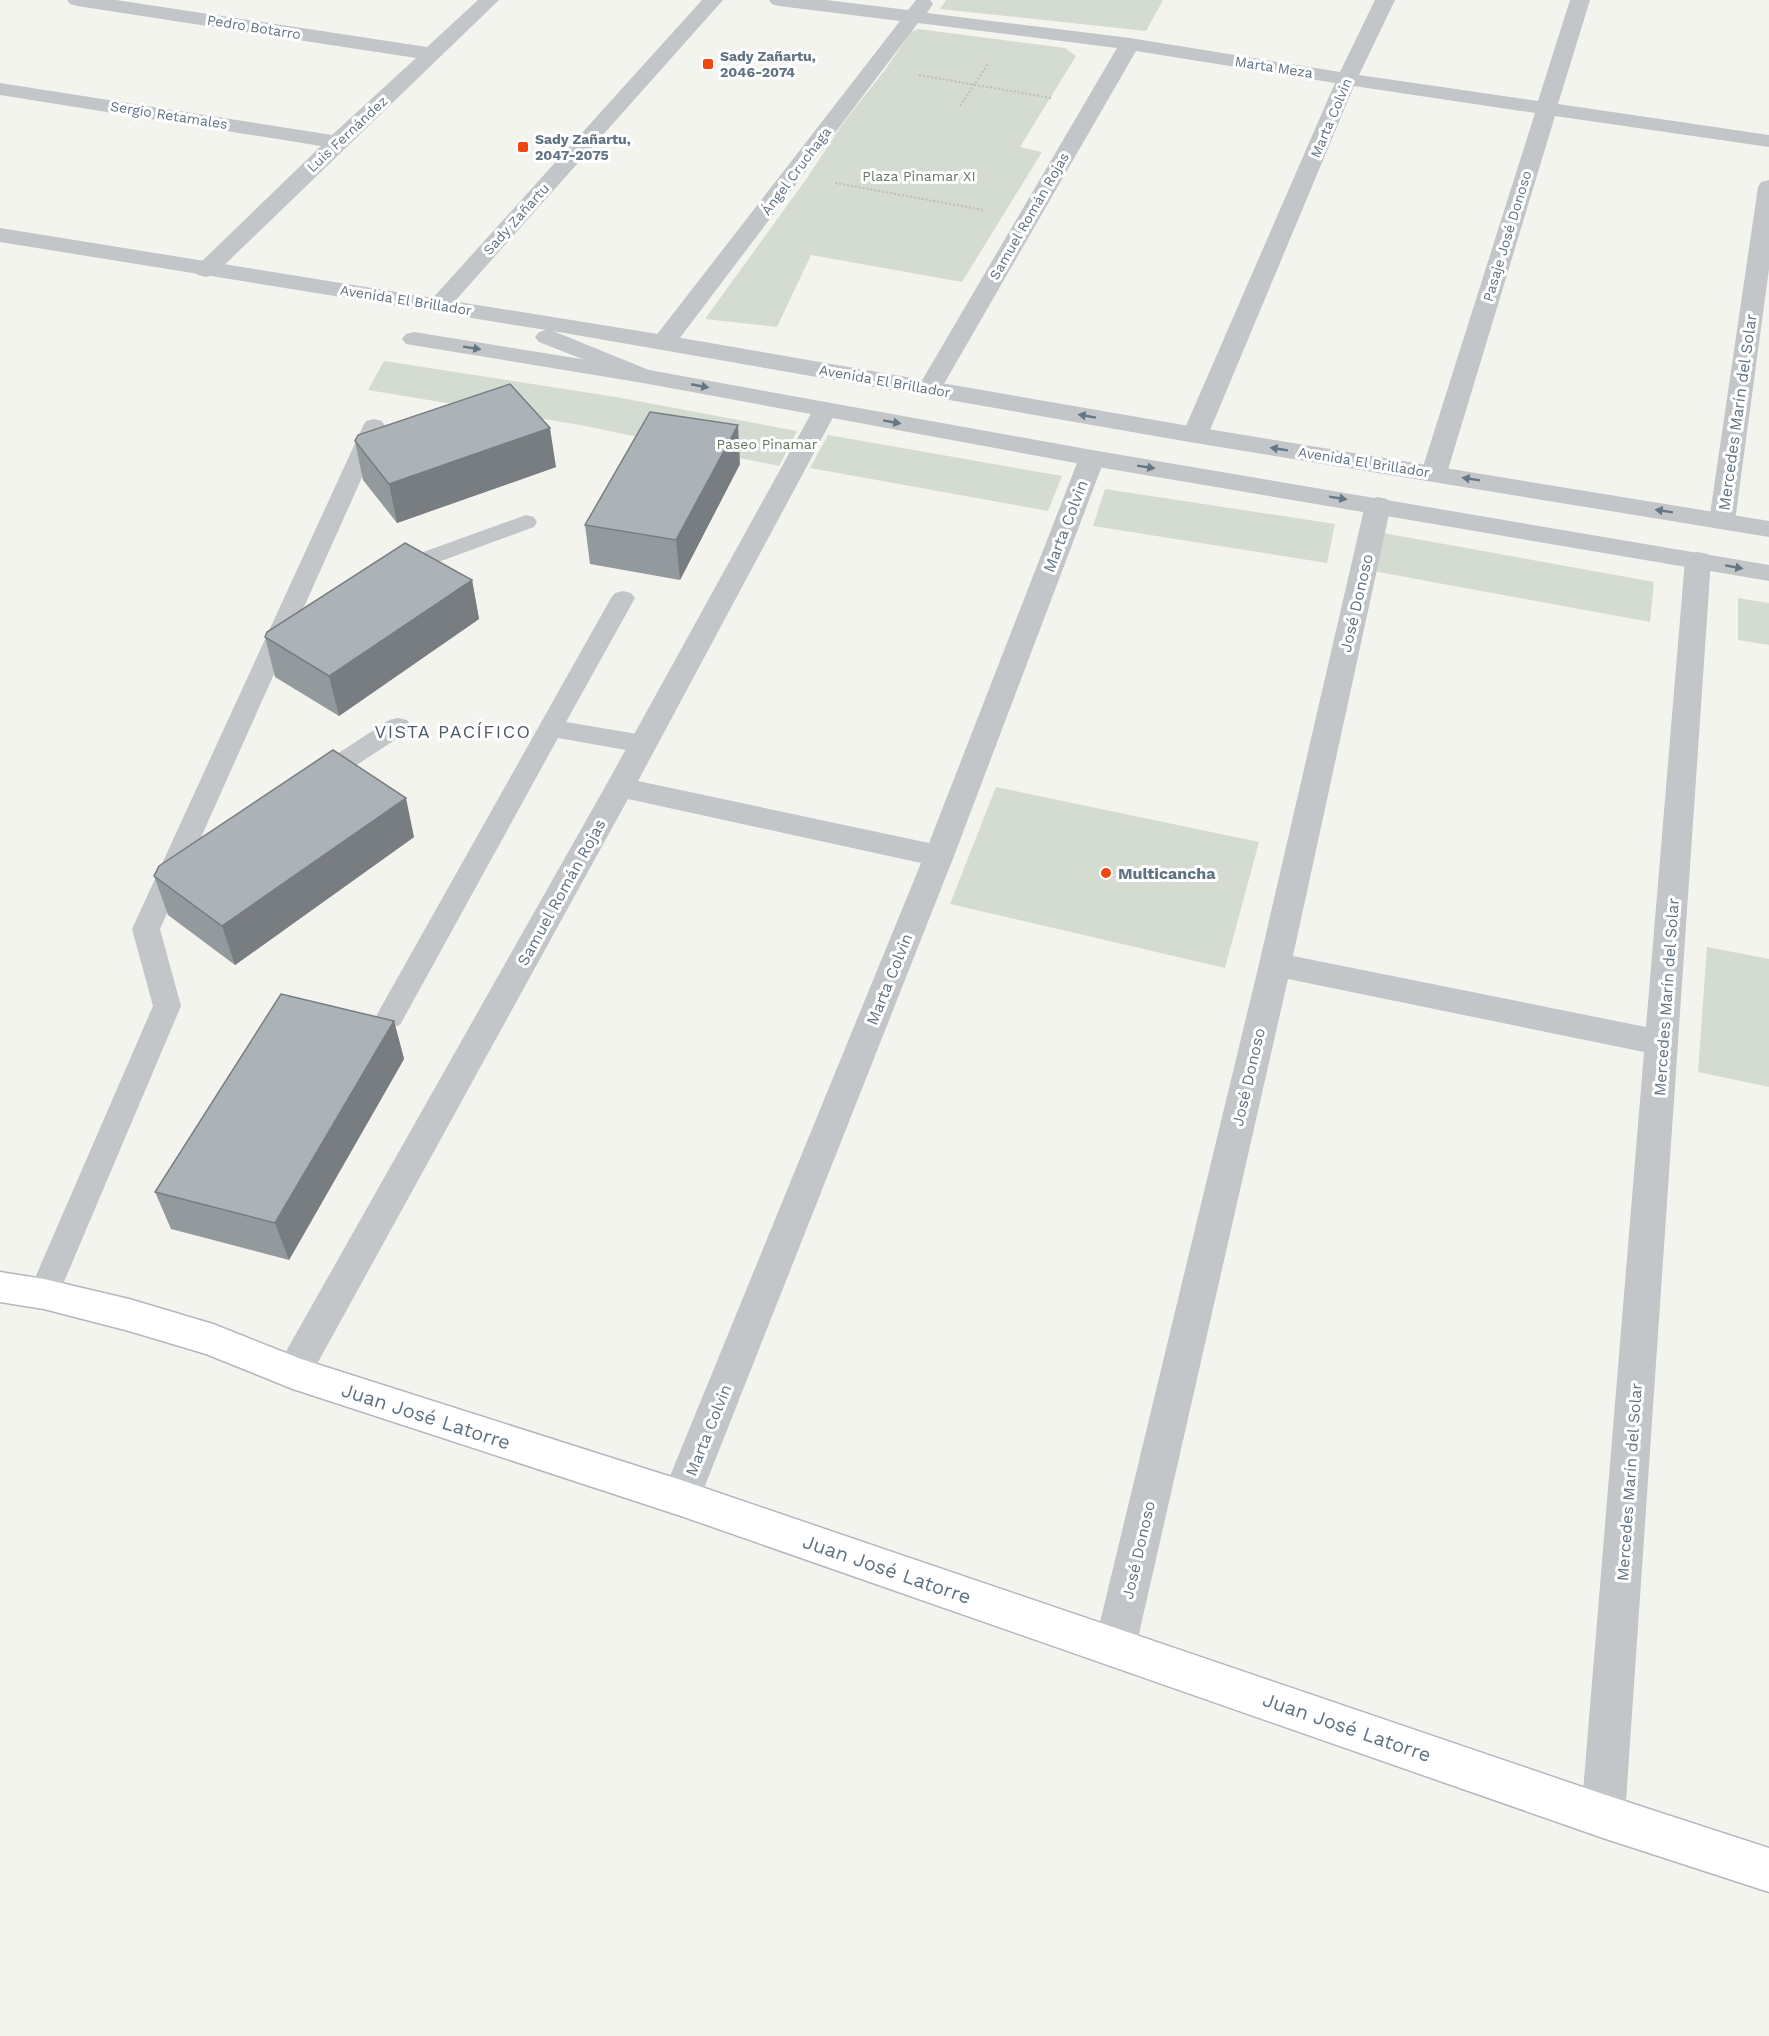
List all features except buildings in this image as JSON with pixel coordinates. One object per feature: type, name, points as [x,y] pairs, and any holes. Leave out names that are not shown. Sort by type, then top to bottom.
[{"type":"main road","name":"Juan José Latorre","points":[[0,1287],[44,1294],[129,1315],[202,1337],[293,1373],[681,1498],[1604,1816],[1769,1870]]},
{"type":"street","name":"Pedro Botarro","points":[[76,0],[432,54]]},
{"type":"street","name":"Luis Fernández","points":[[206,270],[337,142],[489,0]]},
{"type":"street","name":"Sady Zañartu","points":[[438,304],[713,0]]},
{"type":"street","name":"Marta Meza","points":[[778,0],[1130,44],[1347,79],[1769,141]]},
{"type":"street","name":"Ángel Cruchaga","points":[[664,342],[926,0]]},
{"type":"street","name":"Marta Colvin","points":[[1195,435],[1347,79],[1385,0]]},
{"type":"street","name":"Pasaje José Donoso","points":[[1434,473],[1580,0]]},
{"type":"street","name":"Samuel Román Rojas","points":[[929,389],[1130,44]]},
{"type":"street","name":"Sergio Retamales","points":[[0,89],[337,142]]},
{"type":"street","name":"Mercedes Marín del Solar","points":[[1604,1816],[1698,560],[1722,521],[1769,187]]},
{"type":"street","name":"Avenida El Brillador","points":[[0,235],[206,270],[438,304],[1195,435],[1769,529]]},
{"type":"street","points":[[484,312],[643,376]]},
{"type":"street","points":[[414,339],[643,376],[1092,458],[1769,573]]},
{"type":"street","name":"Samuel Román Rojas","points":[[293,1373],[620,787],[825,410]]},
{"type":"street","name":"Marta Colvin","points":[[681,1498],[939,856],[1092,458]]},
{"type":"street","name":"José Donoso","points":[[1115,1647],[1275,964],[1378,505]]},
{"type":"street","points":[[620,787],[939,856]]},
{"type":"street","points":[[1275,964],[1663,1044]]},
{"type":"lane","points":[[44,1294],[167,1006],[146,929],[374,426]]},
{"type":"lane","points":[[369,580],[526,522]]},
{"type":"lane","points":[[291,609],[324,596]]},
{"type":"lane","points":[[390,1017],[623,598]]},
{"type":"lane","points":[[299,791],[398,726]]},
{"type":"lane","points":[[551,728],[643,744]]},
{"type":"lane","points":[[170,875],[210,849]]},
{"type":"path","points":[[960,106],[1004,40],[1004,27]]},
{"type":"path","points":[[875,67],[1093,105]]},
{"type":"path","points":[[793,175],[1029,218]]},
{"type":"green space","points":[[946,0],[1163,0],[1146,31],[940,9]]},
{"type":"green space","name":"Plaza Pinamar XI","points":[[918,29],[1065,48],[1076,56],[1020,147],[1042,152],[962,282],[811,255],[777,327],[705,319],[807,178],[843,123],[885,70],[911,32]]},
{"type":"green space","name":"Paseo Pinamar","points":[[384,361],[616,397],[797,431],[779,466],[580,425],[368,390]]},
{"type":"green space","name":"Paseo Pinamar","points":[[828,435],[1062,476],[1048,511],[810,468]]},
{"type":"green space","points":[[1105,489],[1335,524],[1327,563],[1093,526]]},
{"type":"green space","points":[[1383,533],[1654,582],[1650,622],[1373,571]]},
{"type":"green space","points":[[1738,598],[1769,603],[1769,645],[1738,640]]},
{"type":"green space","name":"Multicancha","points":[[996,787],[1259,842],[1225,968],[950,904]]},
{"type":"green space","points":[[1707,947],[1769,959],[1769,1087],[1698,1072]]},
{"type":"place","name":"Sady Zañartu, 2046-2074","points":[[708,64]]},
{"type":"place","name":"Sady Zañartu, 2047-2075","points":[[523,147]]},
{"type":"place","name":"Multicancha","points":[[1106,873]]},
{"type":"district","name":"VISTA PACÍFICO","points":[[453,732]]}]
